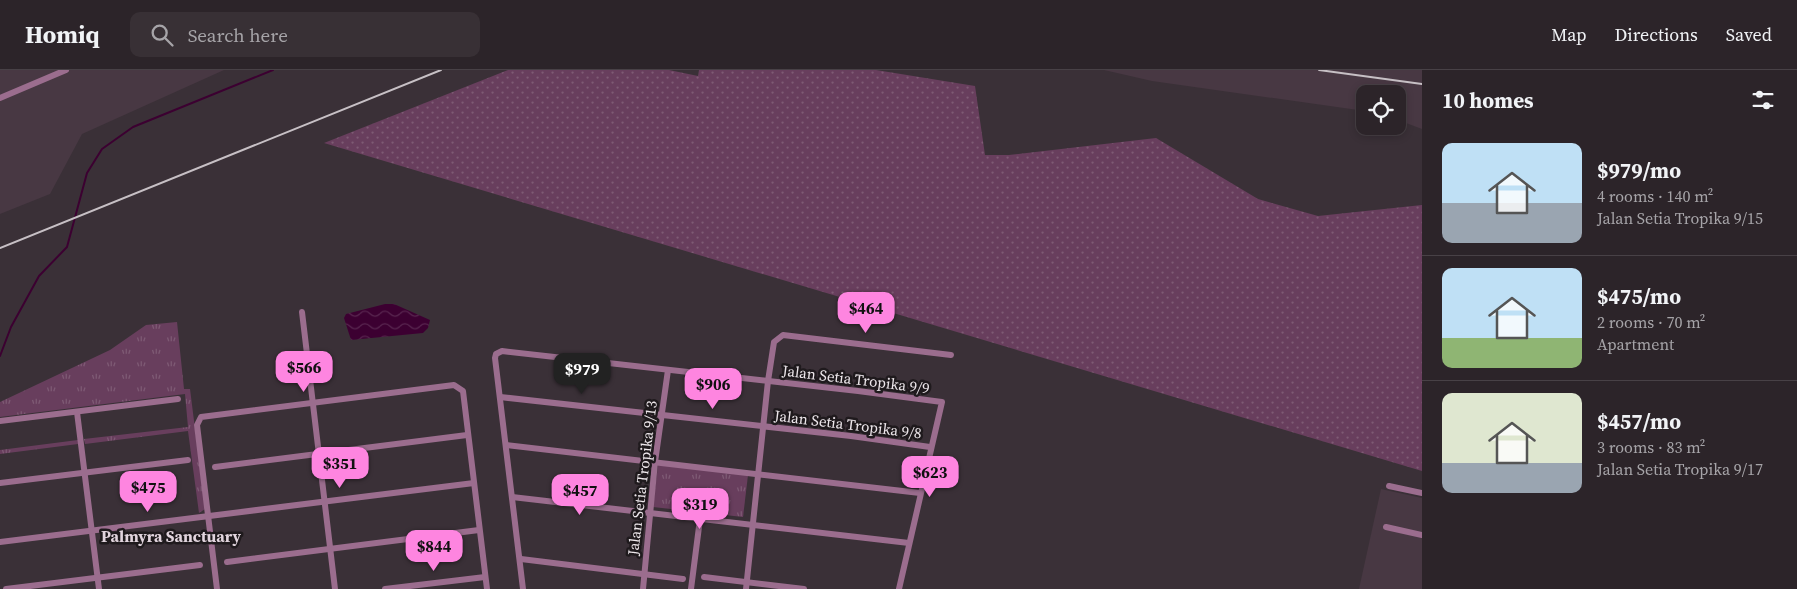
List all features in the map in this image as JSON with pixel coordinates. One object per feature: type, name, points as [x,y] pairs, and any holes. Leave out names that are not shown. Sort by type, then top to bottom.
[{"type":"street","points":[[0,98],[66,70]]},
{"type":"street","points":[[302,312],[335,589]]},
{"type":"street","points":[[747,586],[768,381],[774,342],[778,337],[783,336],[951,355]]},
{"type":"street","name":"Jalan Setia Tropika 9/9","points":[[500,397],[495,358],[496,354],[502,352],[768,381],[942,402],[930,447]]},
{"type":"street","name":"Jalan Setia Tropika 9/13","points":[[643,589],[655,462],[668,370]]},
{"type":"street","points":[[217,589],[198,421],[206,416],[458,386],[463,391],[487,589]]},
{"type":"street","points":[[500,397],[521,559],[523,589]]},
{"type":"street","name":"Jalan Setia Tropika 9/8","points":[[500,397],[763,426],[930,447]]},
{"type":"street","points":[[0,421],[178,399]]},
{"type":"street","points":[[77,412],[99,589]]},
{"type":"street","points":[[214,467],[468,435]]},
{"type":"street","points":[[506,445],[920,493]]},
{"type":"street","points":[[899,589],[930,447]]},
{"type":"street","points":[[0,483],[188,460]]},
{"type":"street","points":[[0,542],[474,483]]},
{"type":"street","points":[[1390,486],[1422,494]]},
{"type":"street","points":[[512,497],[909,543]]},
{"type":"street","points":[[691,589],[700,519]]},
{"type":"street","points":[[1386,527],[1422,535]]},
{"type":"street","points":[[227,562],[480,530]]},
{"type":"street","points":[[521,559],[683,579]]},
{"type":"street","points":[[6,589],[200,565]]},
{"type":"street","points":[[385,589],[485,577]]},
{"type":"street","points":[[704,577],[747,586],[804,589]]},
{"type":"shaded area","points":[[0,70],[224,70],[82,134],[50,194],[0,214]]},
{"type":"shaded area","points":[[1104,70],[1422,70],[1422,129],[1406,123],[1406,85],[1356,85],[1356,110],[1152,81]]},
{"type":"shaded area","points":[[1381,489],[1422,498],[1422,589],[1359,589]]},
{"type":"green space","points":[[508,70],[669,70],[698,76],[699,70],[876,70],[975,86],[985,155],[1009,155],[1156,138],[1258,199],[1318,216],[1422,205],[1422,471],[324,143]]},
{"type":"green space","points":[[177,322],[184,389],[190,389],[205,509],[199,513],[188,431],[85,444],[84,439],[188,427],[185,394],[0,417],[0,402],[110,350],[146,325]]},
{"type":"green space","points":[[78,440],[78,444],[0,454],[0,450]]},
{"type":"green space","points":[[658,465],[748,475],[743,517],[653,507]]},
{"type":"water","points":[[385,304],[394,304],[430,320],[428,328],[423,333],[351,340],[344,318],[346,314]]},
{"type":"waterway","points":[[0,356],[11,327],[39,276],[67,247],[87,173],[102,149],[133,127],[273,70]]},
{"type":"railway","points":[[0,248],[441,70]]},
{"type":"railway","points":[[1319,70],[1422,84]]},
{"type":"district","name":"Palmyra Sanctuary","points":[[171,536]]}]
